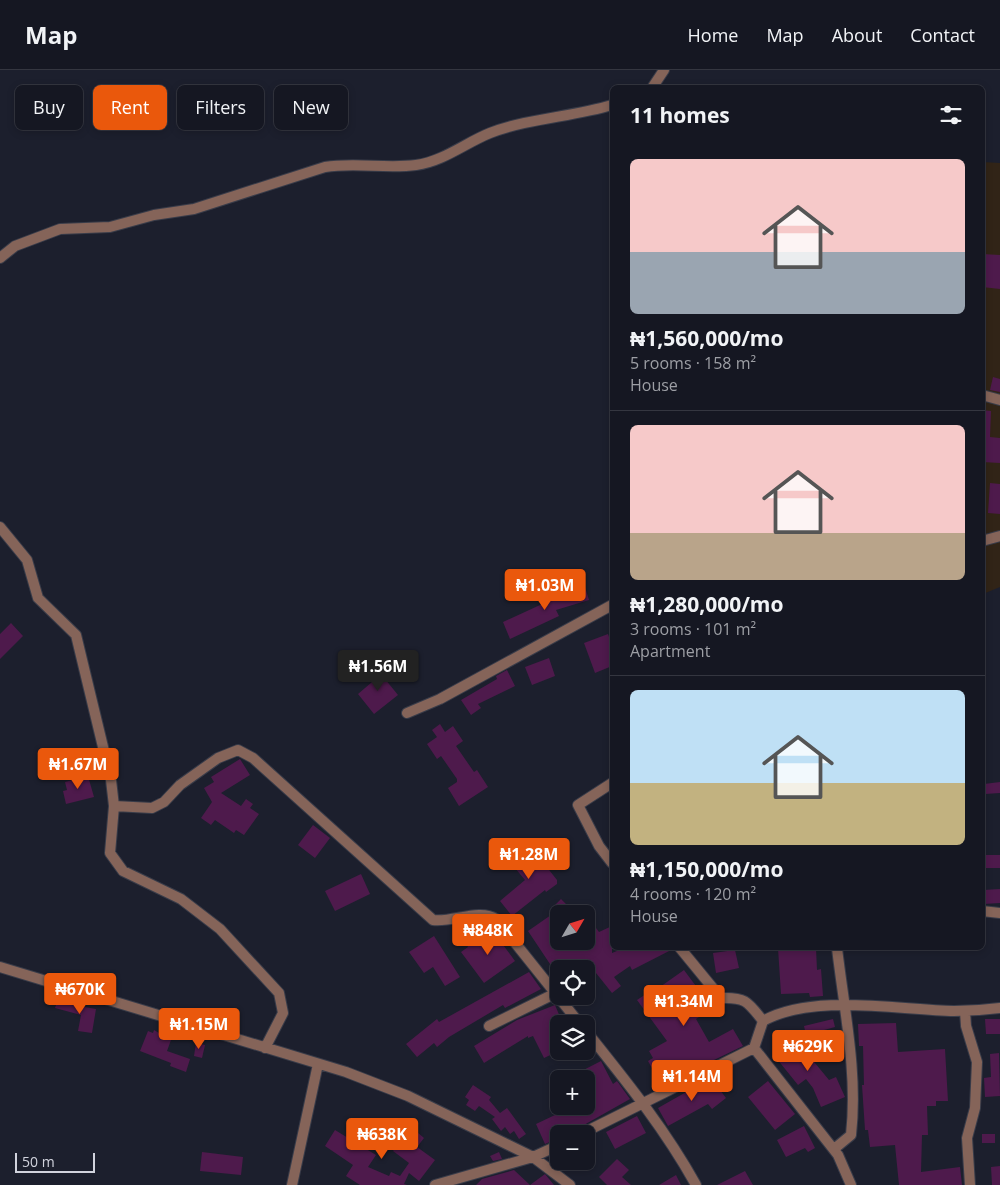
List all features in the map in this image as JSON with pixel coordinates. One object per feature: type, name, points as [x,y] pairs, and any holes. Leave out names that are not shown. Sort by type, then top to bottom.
[{"type":"street","points":[[654,85],[664,70]]},
{"type":"street","points":[[0,258],[15,246],[60,229],[110,227],[154,215],[194,209],[325,167],[343,164],[381,167],[417,165],[442,158],[490,134],[525,123],[582,114],[610,106]]},
{"type":"street","points":[[985,396],[1000,400]]},
{"type":"street","points":[[0,527],[27,560],[38,598],[76,635],[111,780],[114,806],[110,853],[123,871],[180,899],[220,929],[279,993],[283,1013],[265,1048]]},
{"type":"street","points":[[985,540],[1000,536]]},
{"type":"street","points":[[407,713],[440,699],[610,606]]},
{"type":"street","points":[[114,806],[152,808],[164,802],[180,785],[218,758],[238,750],[253,758],[432,920],[443,922],[478,916],[491,916],[496,919],[550,986]]},
{"type":"street","points":[[610,784],[578,805],[599,846],[610,860]]},
{"type":"street","points":[[985,911],[1000,912]]},
{"type":"street","points":[[682,950],[721,998],[739,998],[751,1006],[763,1021]]},
{"type":"street","points":[[834,1149],[851,1135],[854,1102],[846,1006],[837,950]]},
{"type":"street","points":[[0,967],[318,1064],[408,1096],[533,1158],[570,1185]]},
{"type":"street","points":[[489,1026],[550,996]]},
{"type":"street","points":[[565,1005],[573,1015]]},
{"type":"street","points":[[595,1128],[754,1048],[763,1021],[786,1011],[846,1006],[965,1010],[1000,1008]]},
{"type":"street","points":[[965,1010],[966,1026],[977,1062],[976,1108],[967,1138],[970,1185]]},
{"type":"street","points":[[595,1042],[644,1103],[675,1148],[696,1185]]},
{"type":"street","points":[[754,1048],[834,1149],[851,1185]]},
{"type":"street","points":[[292,1185],[318,1064]]},
{"type":"street","points":[[435,1185],[533,1158],[550,1150]]},
{"type":"shaded area","points":[[985,162],[1000,163],[1000,587],[985,593]]},
{"type":"building","points":[[985,254],[1000,255],[1000,289],[985,287]]},
{"type":"building","points":[[993,377],[1000,379],[1000,392],[990,390]]},
{"type":"building","points":[[985,410],[991,411],[990,437],[1000,438],[1000,463],[985,462]]},
{"type":"building","points":[[990,483],[1000,484],[1000,514],[988,513]]},
{"type":"building","points":[[584,584],[589,600],[556,610],[559,616],[510,639],[503,622],[564,594],[562,590]]},
{"type":"building","points":[[11,623],[23,636],[0,659],[0,634]]},
{"type":"building","points":[[608,634],[610,640],[610,667],[595,673],[584,643]]},
{"type":"building","points":[[549,658],[555,676],[532,685],[525,667]]},
{"type":"building","points":[[383,668],[389,676],[385,679],[398,695],[374,714],[358,694],[372,682],[369,679]]},
{"type":"building","points":[[507,670],[515,686],[478,704],[481,708],[471,715],[461,700],[497,679],[496,676]]},
{"type":"building","points":[[440,724],[445,732],[453,726],[463,741],[456,746],[474,772],[477,770],[488,787],[459,806],[448,788],[457,782],[457,779],[441,756],[437,759],[427,744],[437,737],[432,730]]},
{"type":"building","points":[[240,759],[250,775],[221,793],[241,806],[246,799],[253,804],[250,808],[259,814],[244,835],[236,830],[234,833],[215,820],[211,825],[201,818],[212,802],[204,788],[214,782],[211,777]]},
{"type":"building","points":[[88,776],[94,797],[66,804],[63,791],[67,790],[65,782]]},
{"type":"building","points":[[1000,782],[1000,793],[985,794],[985,784]]},
{"type":"building","points":[[313,825],[330,838],[315,858],[298,845]]},
{"type":"building","points":[[531,842],[540,854],[538,856],[557,880],[557,884],[546,892],[545,890],[512,916],[500,901],[525,880],[510,862]]},
{"type":"building","points":[[985,855],[1000,855],[1000,868],[985,868]]},
{"type":"building","points":[[361,874],[370,894],[335,911],[325,891]]},
{"type":"building","points":[[1000,889],[1000,903],[985,904],[985,890]]},
{"type":"building","points":[[561,899],[567,905],[555,905]]},
{"type":"building","points":[[550,916],[550,950],[595,950],[595,927],[599,932],[610,927],[610,950],[612,950],[612,953],[619,950],[671,950],[632,970],[630,966],[614,977],[621,986],[612,993],[595,972],[595,960],[550,960],[550,964],[528,931]]},
{"type":"building","points":[[515,917],[521,924],[515,929],[509,922]]},
{"type":"building","points":[[492,930],[515,961],[484,983],[461,952],[468,947],[467,945]]},
{"type":"building","points":[[434,936],[460,977],[445,986],[433,967],[424,973],[409,952]]},
{"type":"building","points":[[735,950],[739,968],[716,973],[713,953]]},
{"type":"building","points":[[778,950],[816,950],[817,970],[821,969],[823,996],[810,997],[809,993],[781,994]]},
{"type":"building","points":[[684,970],[707,1001],[711,999],[716,1006],[696,1019],[709,1042],[733,1029],[743,1046],[687,1073],[682,1064],[662,1074],[658,1067],[653,1070],[648,1061],[653,1058],[649,1051],[667,1041],[637,1000],[649,992],[650,994]]},
{"type":"building","points":[[529,972],[541,989],[505,1008],[503,1005],[449,1037],[437,1047],[434,1043],[417,1057],[406,1044],[437,1019],[439,1022]]},
{"type":"building","points":[[61,999],[79,1006],[96,1009],[92,1033],[78,1031],[81,1015],[55,1008],[57,1002],[60,1003]]},
{"type":"building","points":[[555,1005],[559,1015],[550,1015],[550,1055],[544,1058],[533,1036],[528,1038],[528,1036],[484,1063],[474,1046],[517,1020]]},
{"type":"building","points":[[833,1019],[835,1027],[806,1035],[804,1026]]},
{"type":"building","points":[[985,1019],[1000,1019],[1000,1034],[986,1034]]},
{"type":"building","points":[[896,1023],[898,1052],[945,1049],[948,1101],[936,1101],[936,1106],[927,1106],[928,1135],[922,1135],[921,1172],[960,1167],[962,1185],[899,1185],[895,1145],[870,1147],[868,1130],[865,1130],[862,1085],[864,1085],[863,1046],[859,1046],[858,1024]]},
{"type":"building","points":[[154,1030],[171,1040],[167,1051],[190,1059],[186,1072],[170,1066],[171,1063],[140,1051],[148,1031],[153,1033]]},
{"type":"building","points":[[792,1035],[829,1080],[836,1077],[845,1097],[821,1107],[813,1088],[806,1079],[798,1085],[773,1054],[780,1049],[778,1046]]},
{"type":"building","points":[[196,1043],[205,1045],[202,1058],[194,1056]]},
{"type":"building","points":[[999,1053],[1000,1096],[985,1097],[984,1078],[991,1077],[990,1054]]},
{"type":"building","points":[[601,1061],[613,1084],[617,1081],[630,1099],[584,1125],[550,1125],[550,1142],[545,1144],[536,1124],[555,1115],[595,1115],[595,1070],[584,1070]]},
{"type":"building","points":[[711,1078],[726,1098],[712,1109],[708,1104],[668,1126],[658,1108]]},
{"type":"building","points":[[768,1081],[795,1114],[775,1130],[748,1097]]},
{"type":"building","points":[[473,1085],[491,1097],[489,1100],[500,1113],[507,1108],[526,1134],[519,1139],[514,1131],[510,1134],[505,1127],[501,1131],[492,1119],[495,1117],[479,1106],[475,1111],[466,1105],[469,1100],[465,1097]]},
{"type":"building","points":[[637,1116],[646,1133],[615,1149],[606,1132]]},
{"type":"building","points":[[804,1126],[815,1148],[808,1152],[805,1148],[786,1157],[777,1140]]},
{"type":"building","points":[[411,1127],[424,1138],[417,1147],[435,1160],[419,1181],[409,1173],[404,1184],[407,1185],[360,1185],[346,1176],[353,1165],[325,1146],[335,1130],[376,1155],[368,1167],[389,1176],[391,1172],[400,1176],[409,1163],[393,1151]]},
{"type":"building","points":[[982,1134],[995,1134],[995,1143],[982,1143]]},
{"type":"building","points":[[202,1152],[243,1157],[241,1175],[200,1171]]},
{"type":"building","points":[[499,1152],[502,1159],[493,1161],[490,1156]]},
{"type":"building","points":[[617,1159],[629,1170],[622,1177],[631,1185],[607,1185],[599,1177]]},
{"type":"building","points":[[1000,1166],[1000,1185],[992,1185],[991,1167]]},
{"type":"building","points":[[514,1170],[530,1185],[476,1185],[482,1179]]},
{"type":"building","points":[[745,1171],[753,1185],[717,1185]]},
{"type":"building","points":[[545,1174],[554,1185],[530,1185]]},
{"type":"building","points":[[676,1175],[681,1185],[659,1185]]}]
